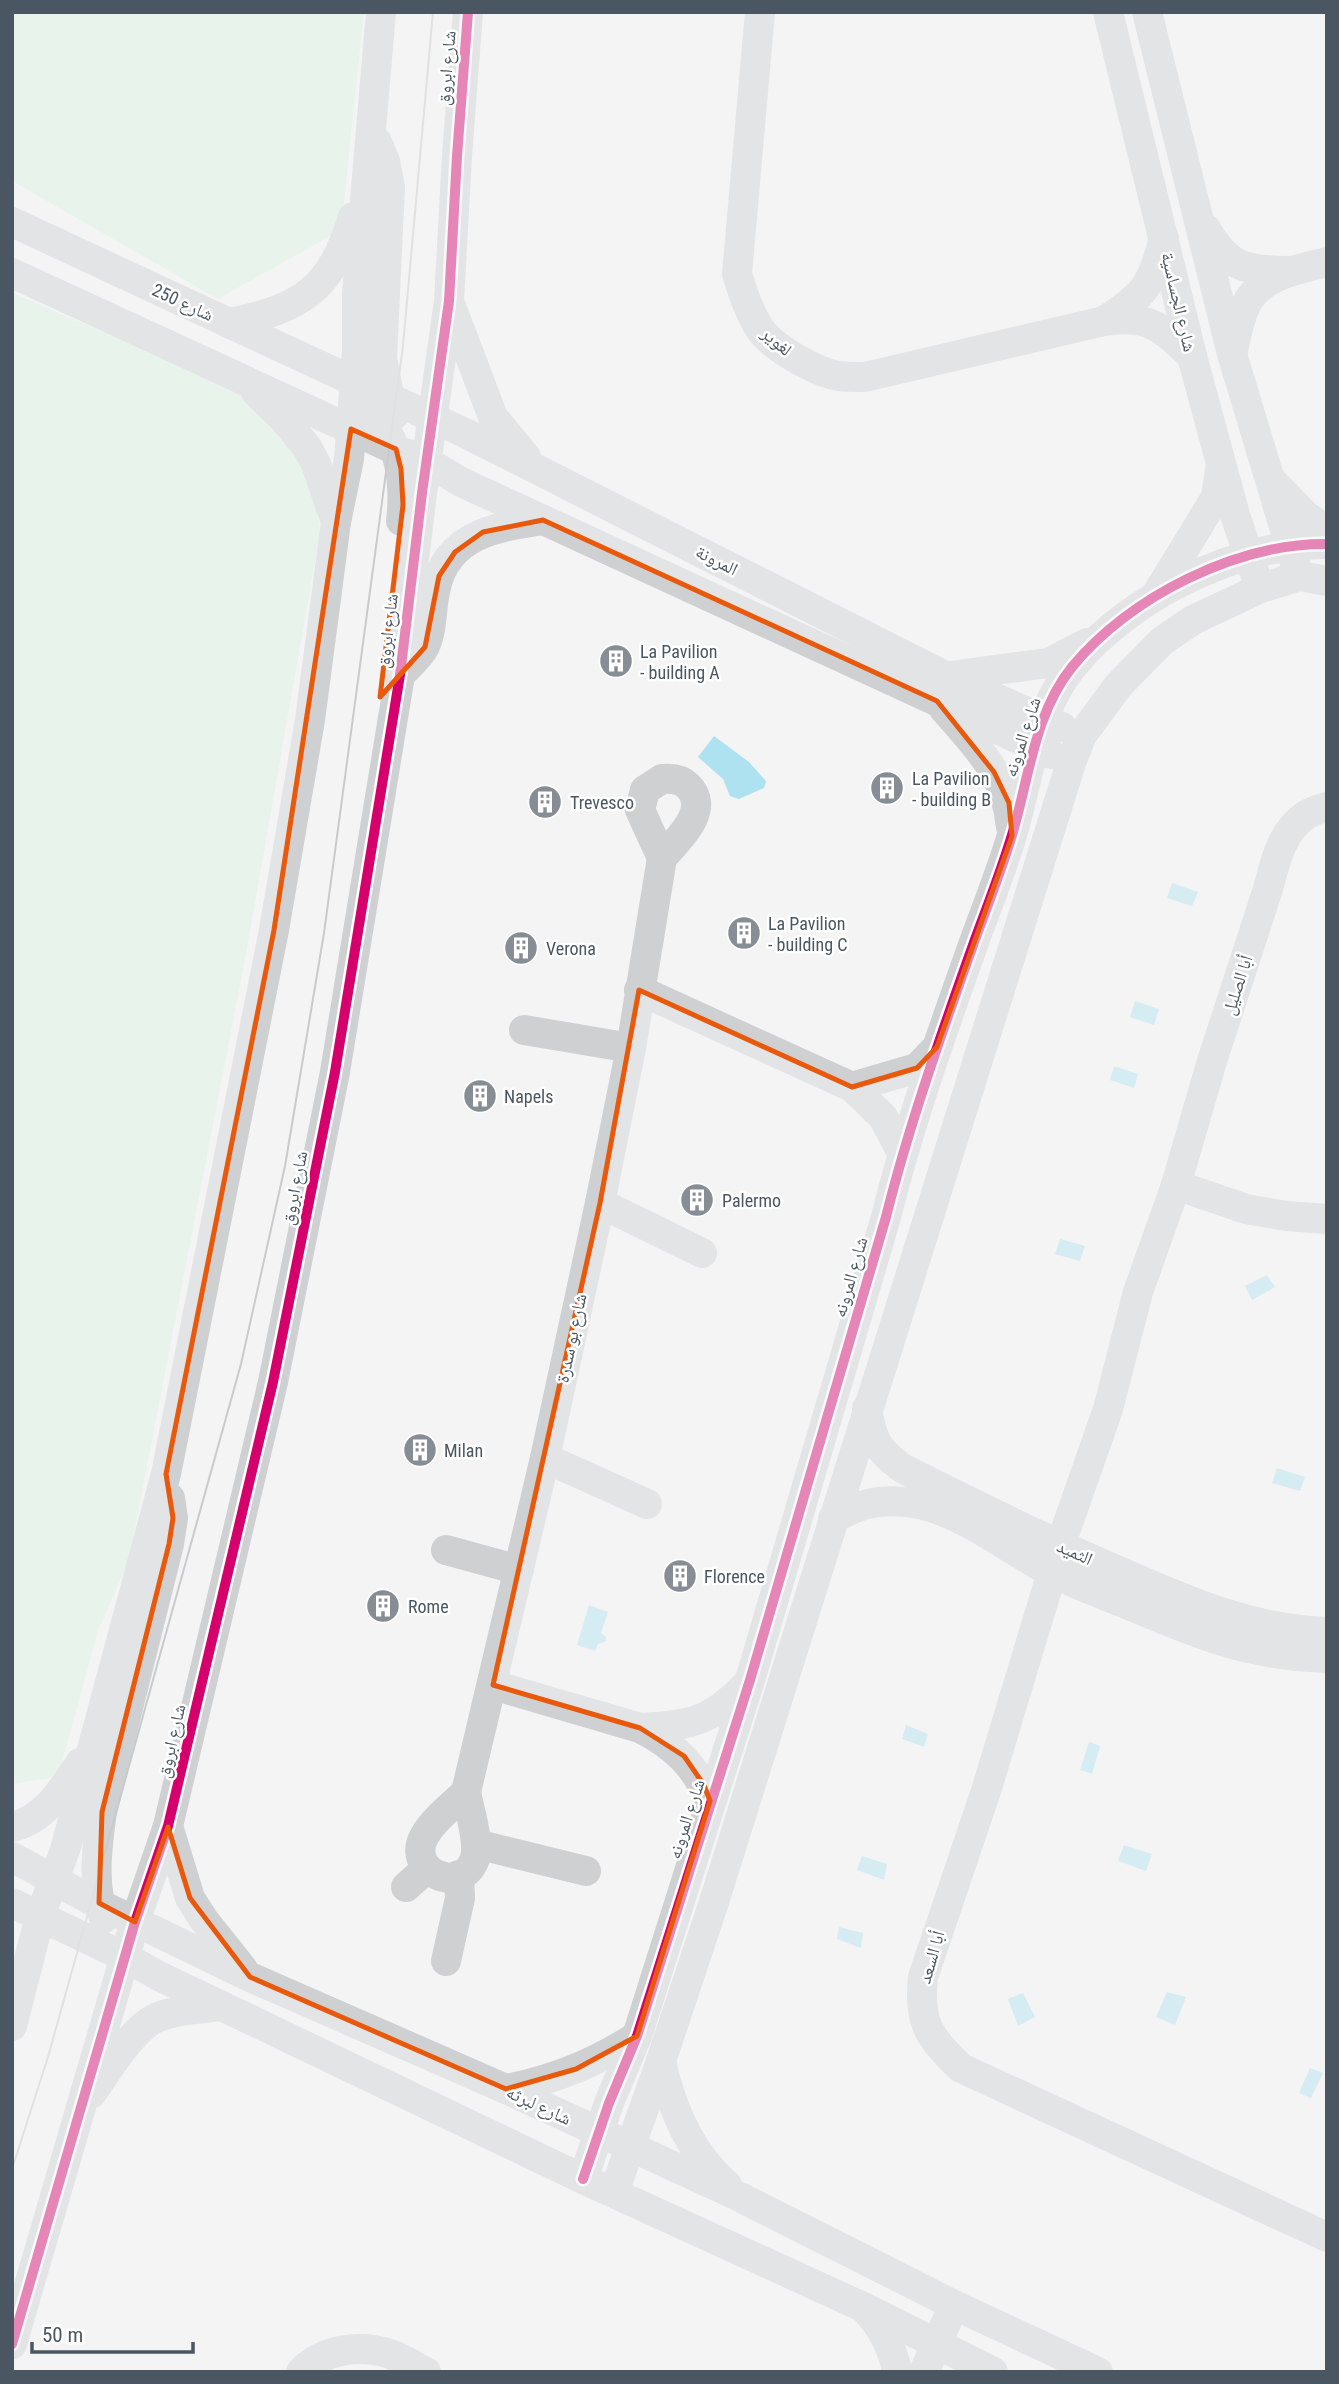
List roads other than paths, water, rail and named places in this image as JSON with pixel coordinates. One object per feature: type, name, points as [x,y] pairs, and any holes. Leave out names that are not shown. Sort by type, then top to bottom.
[{"type":"street","points":[[14,2003],[40,1916],[65,1850],[166,1474],[274,930],[310,720],[336,522],[349,459],[358,352],[358,294],[382,12]]},
{"type":"street","name":"شارع ابروق","points":[[12,2344],[135,1922],[169,1826],[273,1382],[335,1072],[400,675],[449,301],[468,12]]},
{"type":"street","name":"لغوير","points":[[760,12],[737,274],[749,310],[762,332],[782,348],[819,371],[839,376],[865,377],[1128,317],[1166,331],[1192,356]]},
{"type":"street","name":"شارع الجساسية","points":[[1108,12],[1221,466],[1248,556],[1261,588]]},
{"type":"street","points":[[614,2192],[662,2061],[713,1905],[867,1407],[1082,735],[1118,686],[1162,641],[1193,620],[1261,588],[1313,578],[1289,546],[1232,354],[1147,12]]},
{"type":"street","points":[[371,133],[385,161],[390,187],[382,358],[390,400],[401,429],[426,461]]},
{"type":"street","points":[[228,323],[273,312],[302,298],[320,285],[338,258],[367,185]]},
{"type":"street","points":[[1197,214],[1219,252],[1234,262],[1254,270],[1291,271]]},
{"type":"street","name":"شارع 250","points":[[12,222],[354,381]]},
{"type":"street","name":"لغوير","points":[[1104,321],[1130,304],[1144,288],[1155,271],[1164,237]]},
{"type":"street","points":[[1232,354],[1244,310],[1252,296],[1268,282],[1291,271],[1327,262]]},
{"type":"street","points":[[14,274],[351,429]]},
{"type":"street","points":[[449,301],[493,417],[539,470]]},
{"type":"street","points":[[237,377],[282,417],[307,447],[316,464],[336,522]]},
{"type":"street","points":[[354,381],[381,419],[396,449],[401,469],[403,505],[380,692],[387,761]]},
{"type":"street","name":"المرونة","points":[[354,381],[539,470],[942,689]]},
{"type":"street","name":"المرونة","points":[[351,429],[426,461],[461,482],[542,520],[942,689],[1039,733],[1071,763]]},
{"type":"street","points":[[1154,599],[1216,497],[1221,466]]},
{"type":"street","points":[[1271,478],[1305,515],[1327,531]]},
{"type":"street","points":[[400,675],[425,648],[439,576],[455,552],[483,532],[500,526],[542,520]]},
{"type":"street","name":"شارع المرونه","points":[[583,2179],[637,2036],[750,1680],[882,1231],[902,1153],[1012,836],[1039,733],[1056,691],[1072,668],[1105,632],[1154,599],[1219,564],[1289,546],[1327,544]]},
{"type":"street","points":[[1012,836],[1009,803],[994,772],[942,689],[1048,663],[1105,632]]},
{"type":"street","name":"المرونة","points":[[1039,733],[1082,735]]},
{"type":"street","name":"أبا الصليل","points":[[1056,1559],[1108,1409],[1138,1292],[1176,1185],[1212,1061],[1280,849],[1284,838],[1306,815],[1327,807]]},
{"type":"street","name":"شارع بو سدرة","points":[[476,1844],[466,1792],[545,1458],[600,1203],[631,1048],[662,858]]},
{"type":"street","points":[[639,990],[852,1087],[883,1117],[902,1153]]},
{"type":"street","points":[[524,1030],[631,1048]]},
{"type":"street","points":[[852,1087],[917,1068],[937,1047]]},
{"type":"street","points":[[1176,1185],[1246,1209],[1327,1219]]},
{"type":"street","points":[[600,1203],[702,1253]]},
{"type":"street","name":"الثميد","points":[[867,1407],[871,1434],[887,1457],[1056,1559],[1217,1641],[1296,1657],[1327,1658]]},
{"type":"street","points":[[545,1458],[647,1504]]},
{"type":"street","points":[[125,1956],[109,1930],[99,1903],[96,1884],[98,1839],[102,1812],[169,1544],[173,1518],[166,1474]]},
{"type":"street","name":"الثميد","points":[[833,1519],[864,1503],[915,1504],[1056,1559],[1205,1609],[1254,1623],[1297,1631],[1327,1632]]},
{"type":"street","points":[[446,1550],[519,1570]]},
{"type":"street","name":"أبا السعد","points":[[1056,1559],[986,1791],[923,1977],[921,1999],[924,2022],[939,2047],[961,2068],[981,2079],[1327,2238]]},
{"type":"street","points":[[640,1728],[679,1725],[712,1714],[730,1702],[750,1680]]},
{"type":"street","points":[[493,1685],[640,1728],[657,1736],[684,1756],[704,1785],[710,1801]]},
{"type":"street","points":[[12,1827],[32,1818],[60,1794],[92,1745]]},
{"type":"street","name":"شارع بو سدرة","points":[[459,1875],[416,1878],[425,1835],[466,1792]]},
{"type":"street","points":[[169,1826],[190,1898],[221,1943],[250,1977]]},
{"type":"street","points":[[446,1961],[460,1898],[459,1875],[466,1872],[474,1861],[476,1844],[586,1871]]},
{"type":"street","name":"شارع لبرثه","points":[[12,1857],[135,1922],[250,1977],[740,2197],[954,2305],[1098,2372]]},
{"type":"street","points":[[50,2214],[44,2177],[47,2162],[96,2007],[99,1978],[92,1941],[80,1916],[53,1879]]},
{"type":"street","points":[[12,1903],[583,2179],[863,2307],[936,2344],[974,2368],[985,2319]]},
{"type":"street","points":[[79,2109],[145,2025],[167,2014],[222,2006]]},
{"type":"street","points":[[506,2090],[576,2070],[637,2036]]},
{"type":"street","points":[[662,2061],[673,2106],[694,2147],[723,2182],[740,2197]]},
{"type":"street","points":[[924,2372],[954,2305]]},
{"type":"street","points":[[863,2307],[883,2332],[897,2372]]},
{"type":"street","points":[[301,2372],[312,2360],[350,2350],[390,2354],[426,2372]]},
{"type":"water","points":[[714,736],[749,762],[766,781],[764,788],[739,799],[730,796],[723,779],[698,757]]},
{"type":"water","points":[[1172,883],[1198,892],[1192,906],[1167,898]]},
{"type":"water","points":[[1135,1001],[1159,1009],[1154,1025],[1130,1017]]},
{"type":"water","points":[[1114,1066],[1138,1074],[1134,1088],[1110,1080]]},
{"type":"water","points":[[1060,1239],[1085,1246],[1080,1261],[1055,1254]]},
{"type":"water","points":[[1267,1275],[1275,1287],[1252,1300],[1245,1286]]},
{"type":"water","points":[[1277,1468],[1305,1477],[1300,1491],[1272,1483]]},
{"type":"water","points":[[589,1605],[608,1612],[601,1633],[606,1637],[606,1641],[598,1644],[595,1651],[577,1645]]},
{"type":"water","points":[[906,1725],[928,1734],[924,1747],[902,1739]]},
{"type":"water","points":[[1089,1742],[1100,1746],[1092,1774],[1080,1770]]},
{"type":"water","points":[[1124,1845],[1152,1854],[1146,1871],[1118,1861]]},
{"type":"water","points":[[862,1856],[887,1864],[884,1880],[857,1870]]},
{"type":"water","points":[[839,1927],[863,1933],[861,1948],[837,1939]]},
{"type":"water","points":[[1167,1992],[1186,1997],[1175,2025],[1156,2017]]},
{"type":"water","points":[[1023,1993],[1035,2017],[1018,2026],[1008,1999]]},
{"type":"water","points":[[1310,2068],[1323,2073],[1311,2098],[1299,2093]]},
{"type":"tram line","points":[[12,2169],[48,2057],[241,1364],[285,1166],[324,933],[403,346],[433,12]]},
{"type":"place","name":"La Pavilion - building A","points":[[616,661]]},
{"type":"place","name":"La Pavilion - building B","points":[[887,788]]},
{"type":"place","name":"Trevesco","points":[[545,802]]},
{"type":"place","name":"La Pavilion - building C","points":[[744,933]]},
{"type":"place","name":"Verona","points":[[521,948]]},
{"type":"place","name":"Napels","points":[[480,1096]]},
{"type":"place","name":"Palermo","points":[[697,1200]]},
{"type":"place","name":"Milan","points":[[420,1450]]},
{"type":"place","name":"Florence","points":[[680,1576]]},
{"type":"place","name":"Rome","points":[[383,1606]]}]
